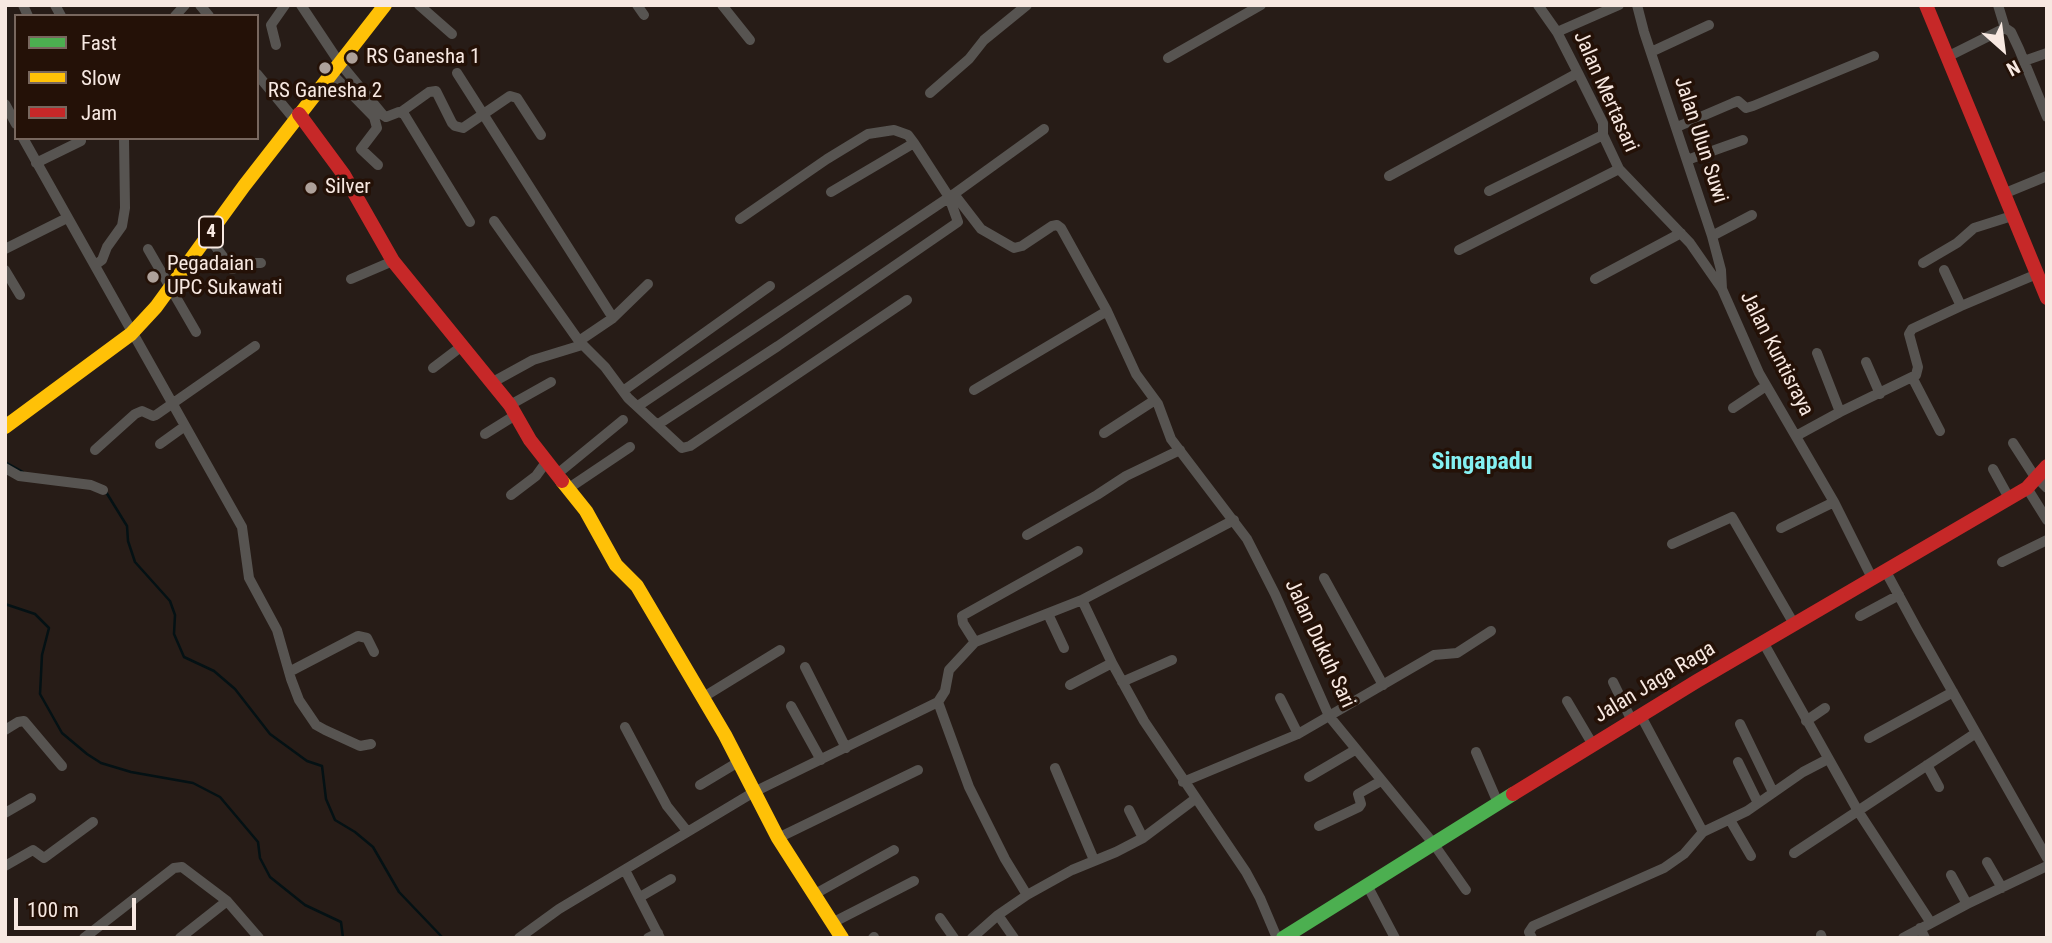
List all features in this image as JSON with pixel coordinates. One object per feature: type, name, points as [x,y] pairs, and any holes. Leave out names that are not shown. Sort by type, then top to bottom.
[{"type":"main road","name":"4","points":[[5,426],[131,334],[171,287],[297,117],[385,5]]},
{"type":"main road","points":[[1926,5],[2046,296]]},
{"type":"main road","points":[[297,117],[344,175],[393,261],[493,382],[556,475],[586,511],[616,565],[632,580],[645,598],[669,644],[740,761],[778,838],[842,938]]},
{"type":"main road","name":"Jalan Jaga Raga","points":[[1283,938],[1433,843],[1763,642],[2035,484],[2047,466]]},
{"type":"street","points":[[276,45],[271,25],[285,5]]},
{"type":"street","points":[[301,5],[335,71],[374,117],[377,128],[361,148],[378,165]]},
{"type":"street","points":[[419,5],[452,34]]},
{"type":"street","points":[[637,5],[644,15]]},
{"type":"street","points":[[722,5],[750,40]]},
{"type":"street","points":[[930,93],[969,59],[984,40],[1027,5]]},
{"type":"street","points":[[1168,58],[1261,5]]},
{"type":"street","name":"Jalan Mertasari","points":[[1538,5],[1557,32],[1603,123],[1603,135],[1619,169],[1681,233],[1722,289]]},
{"type":"street","points":[[1557,32],[1619,5]]},
{"type":"street","name":"Jalan Ulun Suwi","points":[[1637,5],[1712,236],[1721,270],[1722,289]]},
{"type":"street","points":[[1998,5],[2006,28],[2011,32],[2043,96],[2047,117]]},
{"type":"street","points":[[1651,51],[1709,25]]},
{"type":"street","points":[[1947,57],[2006,28]]},
{"type":"street","points":[[2025,61],[2047,52]]},
{"type":"street","points":[[1677,127],[1738,101],[1746,108],[1874,56]]},
{"type":"street","points":[[335,71],[388,117],[434,91],[438,93],[452,123],[458,128],[467,127],[508,96],[514,97],[541,135]]},
{"type":"street","points":[[457,73],[613,318]]},
{"type":"street","points":[[1389,176],[1578,73]]},
{"type":"street","points":[[259,76],[297,117]]},
{"type":"street","points":[[5,104],[14,120]]},
{"type":"street","points":[[401,112],[470,222]]},
{"type":"street","points":[[638,406],[951,196],[1044,129]]},
{"type":"street","points":[[657,425],[956,225],[958,219],[951,196],[914,143],[908,135],[894,130],[868,134],[740,219]]},
{"type":"street","points":[[1489,191],[1603,135]]},
{"type":"street","points":[[24,140],[242,527],[249,578],[277,630],[299,700],[316,724],[360,746],[372,744]]},
{"type":"street","points":[[94,265],[102,260],[107,247],[122,226],[125,208],[124,140]]},
{"type":"street","points":[[1688,160],[1743,140]]},
{"type":"street","points":[[36,163],[80,141]]},
{"type":"street","points":[[831,192],[914,143]]},
{"type":"street","points":[[1459,250],[1619,169]]},
{"type":"street","points":[[2003,194],[2047,176]]},
{"type":"street","name":"Jalan Dukuh Sari","points":[[951,196],[981,229],[1014,248],[1022,246],[1052,226],[1059,226],[1107,311],[1136,374],[1155,400],[1171,439],[1247,538],[1329,716],[1433,843],[1466,890]]},
{"type":"street","points":[[1712,236],[1752,215]]},
{"type":"street","points":[[1923,263],[1957,243],[1974,228],[2012,216]]},
{"type":"street","points":[[5,249],[66,218]]},
{"type":"street","points":[[494,221],[580,343],[675,444],[685,448],[907,300]]},
{"type":"street","points":[[1595,279],[1681,233]]},
{"type":"street","points":[[208,236],[232,269],[261,263]]},
{"type":"street","points":[[148,249],[196,332]]},
{"type":"street","points":[[351,279],[393,261]]},
{"type":"street","points":[[5,270],[20,295]]},
{"type":"street","points":[[1944,270],[1961,306]]},
{"type":"street","points":[[1940,431],[1912,377],[1918,371],[1910,331],[2037,274]]},
{"type":"street","points":[[493,382],[533,360],[580,343],[613,318],[648,284]]},
{"type":"street","points":[[623,391],[770,286]]},
{"type":"street","name":"Jalan Kuntisraya","points":[[1722,289],[1766,386],[1834,502],[1871,578]]},
{"type":"street","points":[[974,390],[1107,311]]},
{"type":"street","points":[[95,450],[139,412],[153,416],[255,346]]},
{"type":"street","points":[[433,368],[462,346]]},
{"type":"street","points":[[1817,353],[1840,412]]},
{"type":"street","points":[[1866,362],[1880,394]]},
{"type":"street","name":"Jalan Kuntisraya","points":[[1796,436],[1912,377]]},
{"type":"street","points":[[485,434],[512,410],[551,382]]},
{"type":"street","points":[[1733,408],[1766,386]]},
{"type":"street","points":[[1104,433],[1155,400]]},
{"type":"street","points":[[556,475],[623,420]]},
{"type":"street","points":[[160,444],[185,426]]},
{"type":"street","points":[[2013,443],[2035,484],[2047,520]]},
{"type":"street","points":[[569,488],[630,447]]},
{"type":"street","points":[[1027,535],[1126,476],[1180,450]]},
{"type":"street","points":[[511,495],[534,478],[547,461]]},
{"type":"street","points":[[5,468],[19,476],[91,485],[103,490]]},
{"type":"street","points":[[1993,469],[2008,498]]},
{"type":"street","points":[[1781,527],[1834,502]]},
{"type":"street","points":[[1672,544],[1732,517],[1794,624]]},
{"type":"street","points":[[519,938],[559,909],[754,792],[938,702],[945,691],[949,670],[975,642],[1082,600],[1234,520]]},
{"type":"street","points":[[2002,562],[2047,540]]},
{"type":"street","points":[[975,642],[963,623],[962,616],[1077,551]]},
{"type":"street","points":[[1885,569],[2047,858]]},
{"type":"street","points":[[1324,578],[1383,685]]},
{"type":"street","points":[[1860,615],[1899,595]]},
{"type":"street","points":[[1082,600],[1122,682],[1183,782],[1246,872],[1277,938]]},
{"type":"street","points":[[1048,614],[1064,649]]},
{"type":"street","points":[[1183,782],[1298,734],[1434,655],[1457,653],[1491,631]]},
{"type":"street","points":[[289,672],[358,636],[367,638],[374,652]]},
{"type":"street","points":[[1763,642],[1858,811],[1931,923]]},
{"type":"street","points":[[702,698],[780,650]]},
{"type":"street","points":[[1122,682],[1172,660]]},
{"type":"street","points":[[1070,685],[1112,663]]},
{"type":"street","points":[[805,667],[846,748]]},
{"type":"street","points":[[1613,682],[1703,832]]},
{"type":"street","points":[[1869,738],[1954,692]]},
{"type":"street","points":[[1280,698],[1298,734]]},
{"type":"street","points":[[1567,701],[1593,745]]},
{"type":"street","points":[[938,702],[969,787],[1005,859],[1027,895]]},
{"type":"street","points":[[791,705],[821,760]]},
{"type":"street","points":[[1806,721],[1825,708]]},
{"type":"street","points":[[5,730],[22,720],[62,766]]},
{"type":"street","points":[[1740,724],[1773,792]]},
{"type":"street","points":[[625,727],[651,780],[687,831]]},
{"type":"street","points":[[1794,853],[1976,733]]},
{"type":"street","points":[[1308,777],[1355,750]]},
{"type":"street","points":[[1476,752],[1498,803]]},
{"type":"street","points":[[1532,938],[1529,932],[1532,926],[1673,863],[1703,832],[1730,820],[1828,759]]},
{"type":"street","points":[[700,785],[740,761]]},
{"type":"street","points":[[1738,762],[1758,803]]},
{"type":"street","points":[[1927,765],[1938,787]]},
{"type":"street","points":[[1055,768],[1094,860]]},
{"type":"street","points":[[778,838],[918,770]]},
{"type":"street","points":[[1319,826],[1359,807],[1358,794],[1381,781]]},
{"type":"street","points":[[5,813],[31,798]]},
{"type":"street","points":[[972,938],[998,915],[1027,895],[1143,838],[1195,799]]},
{"type":"street","points":[[1129,810],[1143,838]]},
{"type":"street","points":[[1730,820],[1751,856]]},
{"type":"street","points":[[5,866],[33,850],[44,858],[93,822]]},
{"type":"street","points":[[815,894],[894,850]]},
{"type":"street","points":[[1987,862],[2002,888]]},
{"type":"street","points":[[1903,938],[1923,933],[1931,923],[1966,904],[2047,866]]},
{"type":"street","points":[[83,938],[174,868],[186,869],[227,901],[260,938]]},
{"type":"street","points":[[625,870],[640,897],[655,936]]},
{"type":"street","points":[[1951,875],[1966,904]]},
{"type":"street","points":[[640,897],[671,879]]},
{"type":"street","points":[[832,923],[914,880]]},
{"type":"street","points":[[1367,885],[1395,938]]},
{"type":"street","points":[[180,938],[227,901]]},
{"type":"street","points":[[998,915],[1014,938]]},
{"type":"street","points":[[940,918],[954,938]]},
{"type":"waterway","points":[[5,462],[23,472]]},
{"type":"waterway","points":[[106,492],[127,526],[128,541],[135,562],[170,601],[175,615],[174,634],[184,657],[214,671],[235,689],[270,734],[307,761],[322,766],[326,799],[335,820],[373,847],[399,892],[443,938]]},
{"type":"waterway","points":[[5,604],[35,614],[49,628],[42,655],[40,694],[62,733],[101,763],[131,772],[193,783],[220,797],[258,842],[260,858],[270,877],[305,905],[341,922],[343,938]]},
{"type":"traffic: fast","points":[[1283,938],[1513,794]]},
{"type":"traffic: slow","points":[[5,427],[131,334],[156,307],[244,186],[385,5]]},
{"type":"traffic: slow","points":[[562,481],[586,511],[616,565],[637,586],[725,735],[778,838],[842,938]]},
{"type":"traffic: jam","points":[[1926,5],[2047,298]]},
{"type":"traffic: jam","points":[[299,114],[344,175],[393,261],[510,405],[530,440],[562,481]]},
{"type":"traffic: jam","points":[[1513,794],[1697,681],[2027,488],[2047,466]]},
{"type":"place","name":"RS Ganesha 1","points":[[352,58]]},
{"type":"place","name":"RS Ganesha 2","points":[[325,68]]},
{"type":"place","name":"Silver","points":[[311,188]]},
{"type":"place","name":"Pegadaian UPC Sukawati","points":[[153,277]]},
{"type":"district","name":"Singapadu","points":[[1482,463]]}]
